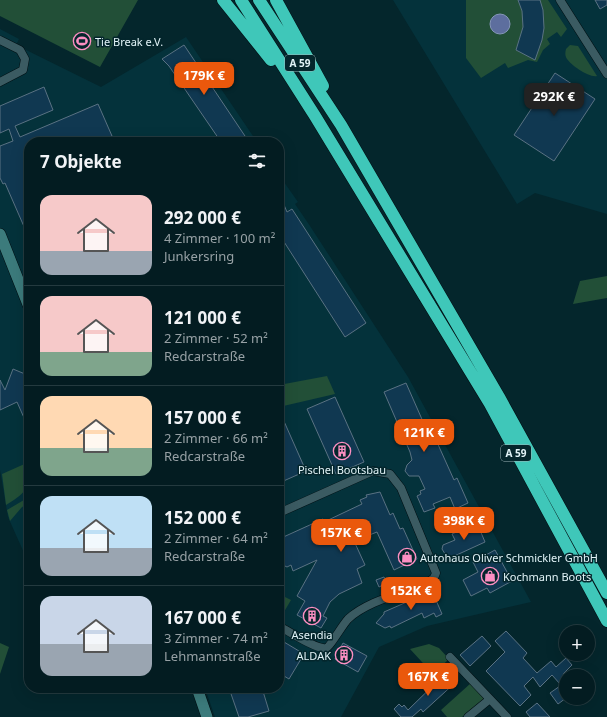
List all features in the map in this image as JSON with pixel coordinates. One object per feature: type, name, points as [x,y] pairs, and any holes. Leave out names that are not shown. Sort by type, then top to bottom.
[{"type":"highway","points":[[223,0],[315,116]]},
{"type":"highway","name":"A 59","points":[[241,0],[315,116],[490,404],[607,621]]},
{"type":"highway","name":"A 59","points":[[259,0],[341,125],[500,397],[607,593]]},
{"type":"highway","points":[[276,0],[317,74],[341,125]]},
{"type":"main road","points":[[0,234],[3,245],[24,295]]},
{"type":"main road","points":[[199,693],[207,717]]},
{"type":"street","points":[[560,0],[607,74]]},
{"type":"street","points":[[0,40],[20,50],[25,59],[23,70],[0,82]]},
{"type":"street","points":[[284,511],[373,471],[390,474],[401,488],[436,573],[434,578],[427,583],[357,612],[338,630],[330,645],[326,648],[321,648],[311,644],[284,629]]},
{"type":"street","points":[[450,657],[507,717]]},
{"type":"street","points":[[468,717],[490,699]]},
{"type":"shaded area","points":[[393,0],[607,0],[607,214],[535,193],[517,204]]},
{"type":"shaded area","points":[[0,29],[19,39],[16,45],[101,87],[186,37],[254,137],[24,137],[24,553],[8,517],[0,470]]},
{"type":"shaded area","points":[[284,182],[298,202],[295,204],[408,377],[531,602],[427,626],[379,647],[341,717],[215,717],[207,693],[284,693]]},
{"type":"green space","name":"Tie Break e.V.","points":[[0,0],[138,0],[100,67],[0,16]]},
{"type":"green space","points":[[466,0],[548,0],[567,29],[561,37],[557,32],[547,39],[550,44],[543,50],[537,62],[528,60],[508,68],[505,63],[481,78],[466,58]]},
{"type":"green space","points":[[570,45],[578,46],[597,76],[585,73],[569,62],[565,53],[566,49]]},
{"type":"green space","points":[[607,276],[607,298],[573,304],[580,281]]},
{"type":"green space","points":[[327,376],[335,394],[284,406],[284,384]]},
{"type":"green space","points":[[24,464],[24,491],[6,505],[2,474]]},
{"type":"green space","points":[[24,500],[24,506],[10,521],[7,510]]},
{"type":"green space","points":[[284,596],[291,600],[284,612]]},
{"type":"green space","points":[[0,643],[9,647],[0,674]]},
{"type":"green space","points":[[429,644],[439,648],[449,659],[433,674],[410,649]]},
{"type":"green space","points":[[471,683],[483,696],[483,700],[462,717],[447,717],[441,710]]},
{"type":"water","points":[[500,14],[507,17],[510,24],[507,31],[500,34],[493,31],[490,24],[493,17]]},
{"type":"building","points":[[518,0],[540,0],[543,10],[544,28],[542,40],[535,60],[516,50],[523,27],[522,11]]},
{"type":"building","points":[[595,0],[607,0],[607,5],[600,9]]},
{"type":"building","points":[[184,45],[246,137],[218,137],[169,66],[162,59]]},
{"type":"building","points":[[555,73],[595,99],[554,161],[514,135]]},
{"type":"building","points":[[44,87],[53,110],[15,126],[20,137],[98,104],[112,136],[24,137],[24,227],[5,183],[3,184],[0,178],[0,146],[13,141],[9,129],[0,133],[0,106]]},
{"type":"building","points":[[284,205],[287,212],[292,209],[366,323],[345,337],[284,242]]},
{"type":"building","points":[[13,369],[24,374],[24,418],[17,402],[0,410],[0,380],[5,390]]},
{"type":"building","points":[[406,383],[432,442],[436,440],[454,480],[457,478],[468,503],[455,509],[450,497],[433,504],[435,508],[424,512],[417,496],[421,494],[420,491],[425,489],[419,476],[409,476],[405,471],[407,465],[412,460],[410,452],[384,392]]},
{"type":"building","points":[[335,397],[364,462],[336,474],[307,409]]},
{"type":"building","points":[[284,421],[306,471],[284,481]]},
{"type":"building","points":[[380,492],[390,515],[393,513],[400,529],[403,528],[417,559],[394,570],[377,532],[354,541],[365,565],[357,569],[362,583],[339,594],[330,602],[323,616],[327,618],[321,628],[297,615],[305,601],[297,596],[317,560],[293,571],[291,565],[287,567],[284,566],[284,537],[323,519],[324,522],[362,504],[360,500],[367,497],[366,495]]},
{"type":"building","points":[[477,523],[485,542],[450,558],[447,557],[442,549],[443,545],[455,540],[452,534]]},
{"type":"building","name":"Kochmann Boots","points":[[495,550],[512,581],[490,593],[487,588],[471,596],[463,580],[478,572],[473,562]]},
{"type":"building","points":[[384,577],[387,583],[379,587],[376,580]]},
{"type":"building","points":[[432,591],[442,614],[436,617],[434,613],[424,618],[422,613],[391,628],[390,626],[385,628],[376,623],[384,612]]},
{"type":"building","points":[[506,631],[527,653],[523,658],[537,673],[551,661],[556,667],[563,661],[569,661],[572,665],[568,669],[559,669],[559,683],[552,675],[540,687],[533,677],[524,686],[531,695],[520,706],[486,671],[505,652],[495,641]]},
{"type":"building","points":[[482,636],[491,646],[470,666],[460,655]]},
{"type":"building","points":[[284,642],[304,654],[289,679],[284,676]]},
{"type":"building","points":[[343,643],[367,656],[358,672],[335,659]]},
{"type":"building","points":[[448,671],[457,681],[423,712],[421,709],[412,717],[401,717],[394,709],[399,704],[402,707],[404,705],[408,710]]},
{"type":"building","points":[[559,687],[559,703],[558,704],[550,693]]},
{"type":"building","points":[[231,693],[264,693],[269,711],[248,717],[239,717]]},
{"type":"building","points":[[537,703],[550,717],[530,717],[526,712]]},
{"type":"place","name":"Tie Break e.V.","points":[[82,41]]},
{"type":"place","name":"Pischel Bootsbau","points":[[342,451]]},
{"type":"place","name":"Autohaus Oliver Schmickler GmbH","points":[[407,557]]},
{"type":"place","name":"Kochmann Boots","points":[[490,576]]},
{"type":"place","name":"Asendia","points":[[312,616]]},
{"type":"place","name":"ALDAK","points":[[344,655]]}]
